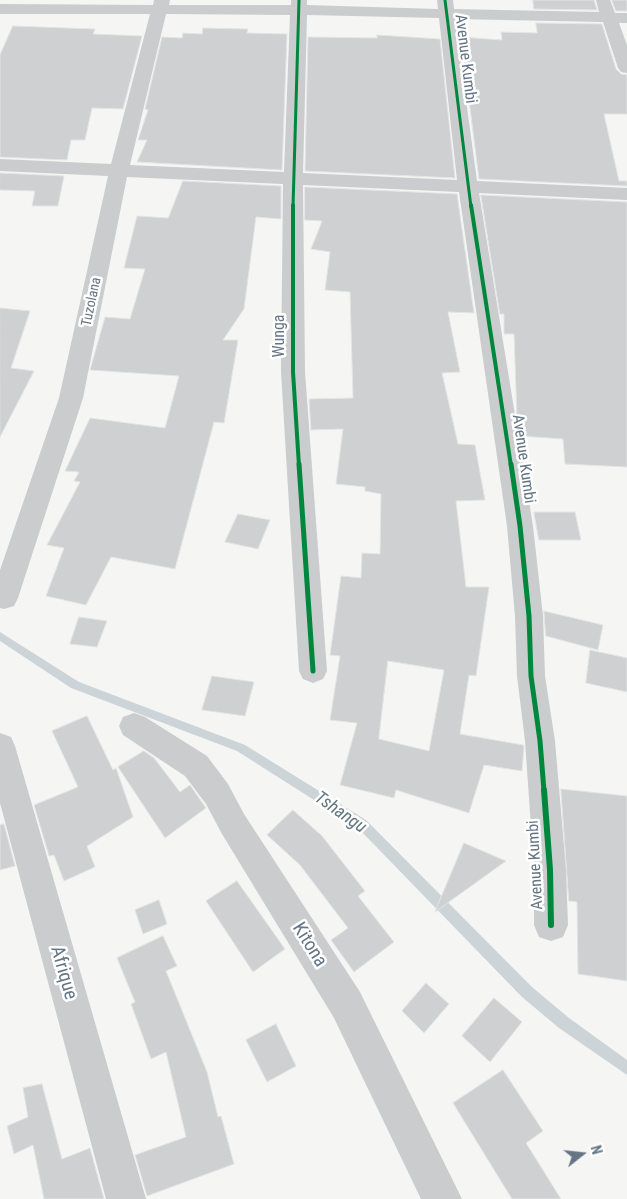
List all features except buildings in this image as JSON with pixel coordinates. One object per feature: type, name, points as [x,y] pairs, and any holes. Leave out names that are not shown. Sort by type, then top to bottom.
[{"type":"street","points":[[602,0],[627,68]]},
{"type":"street","points":[[4,10],[161,4],[299,5],[446,7],[627,18]]},
{"type":"street","name":"Tuzolana","points":[[4,598],[71,398],[119,170],[161,4]]},
{"type":"street","name":"Wunga","points":[[299,5],[292,178],[293,372],[313,671]]},
{"type":"street","name":"Avenue Kumbi","points":[[446,7],[468,188],[520,526],[529,616],[531,676],[540,742],[550,870],[551,925]]},
{"type":"street","points":[[0,165],[627,194]]},
{"type":"street","name":"Kitona","points":[[134,726],[196,766],[217,794],[233,824],[347,1005],[442,1199]]},
{"type":"street","name":"Afrique","points":[[0,746],[126,1199]]},
{"type":"waterway","name":"Tshangu","points":[[0,636],[75,685],[241,748],[362,824],[527,992],[564,1023],[627,1068]]},
{"type":"cycle path","points":[[299,0],[293,178],[293,372],[313,671]]},
{"type":"cycle path","points":[[445,0],[468,188],[520,526],[529,616],[531,676],[540,741],[550,870],[551,925]]}]
